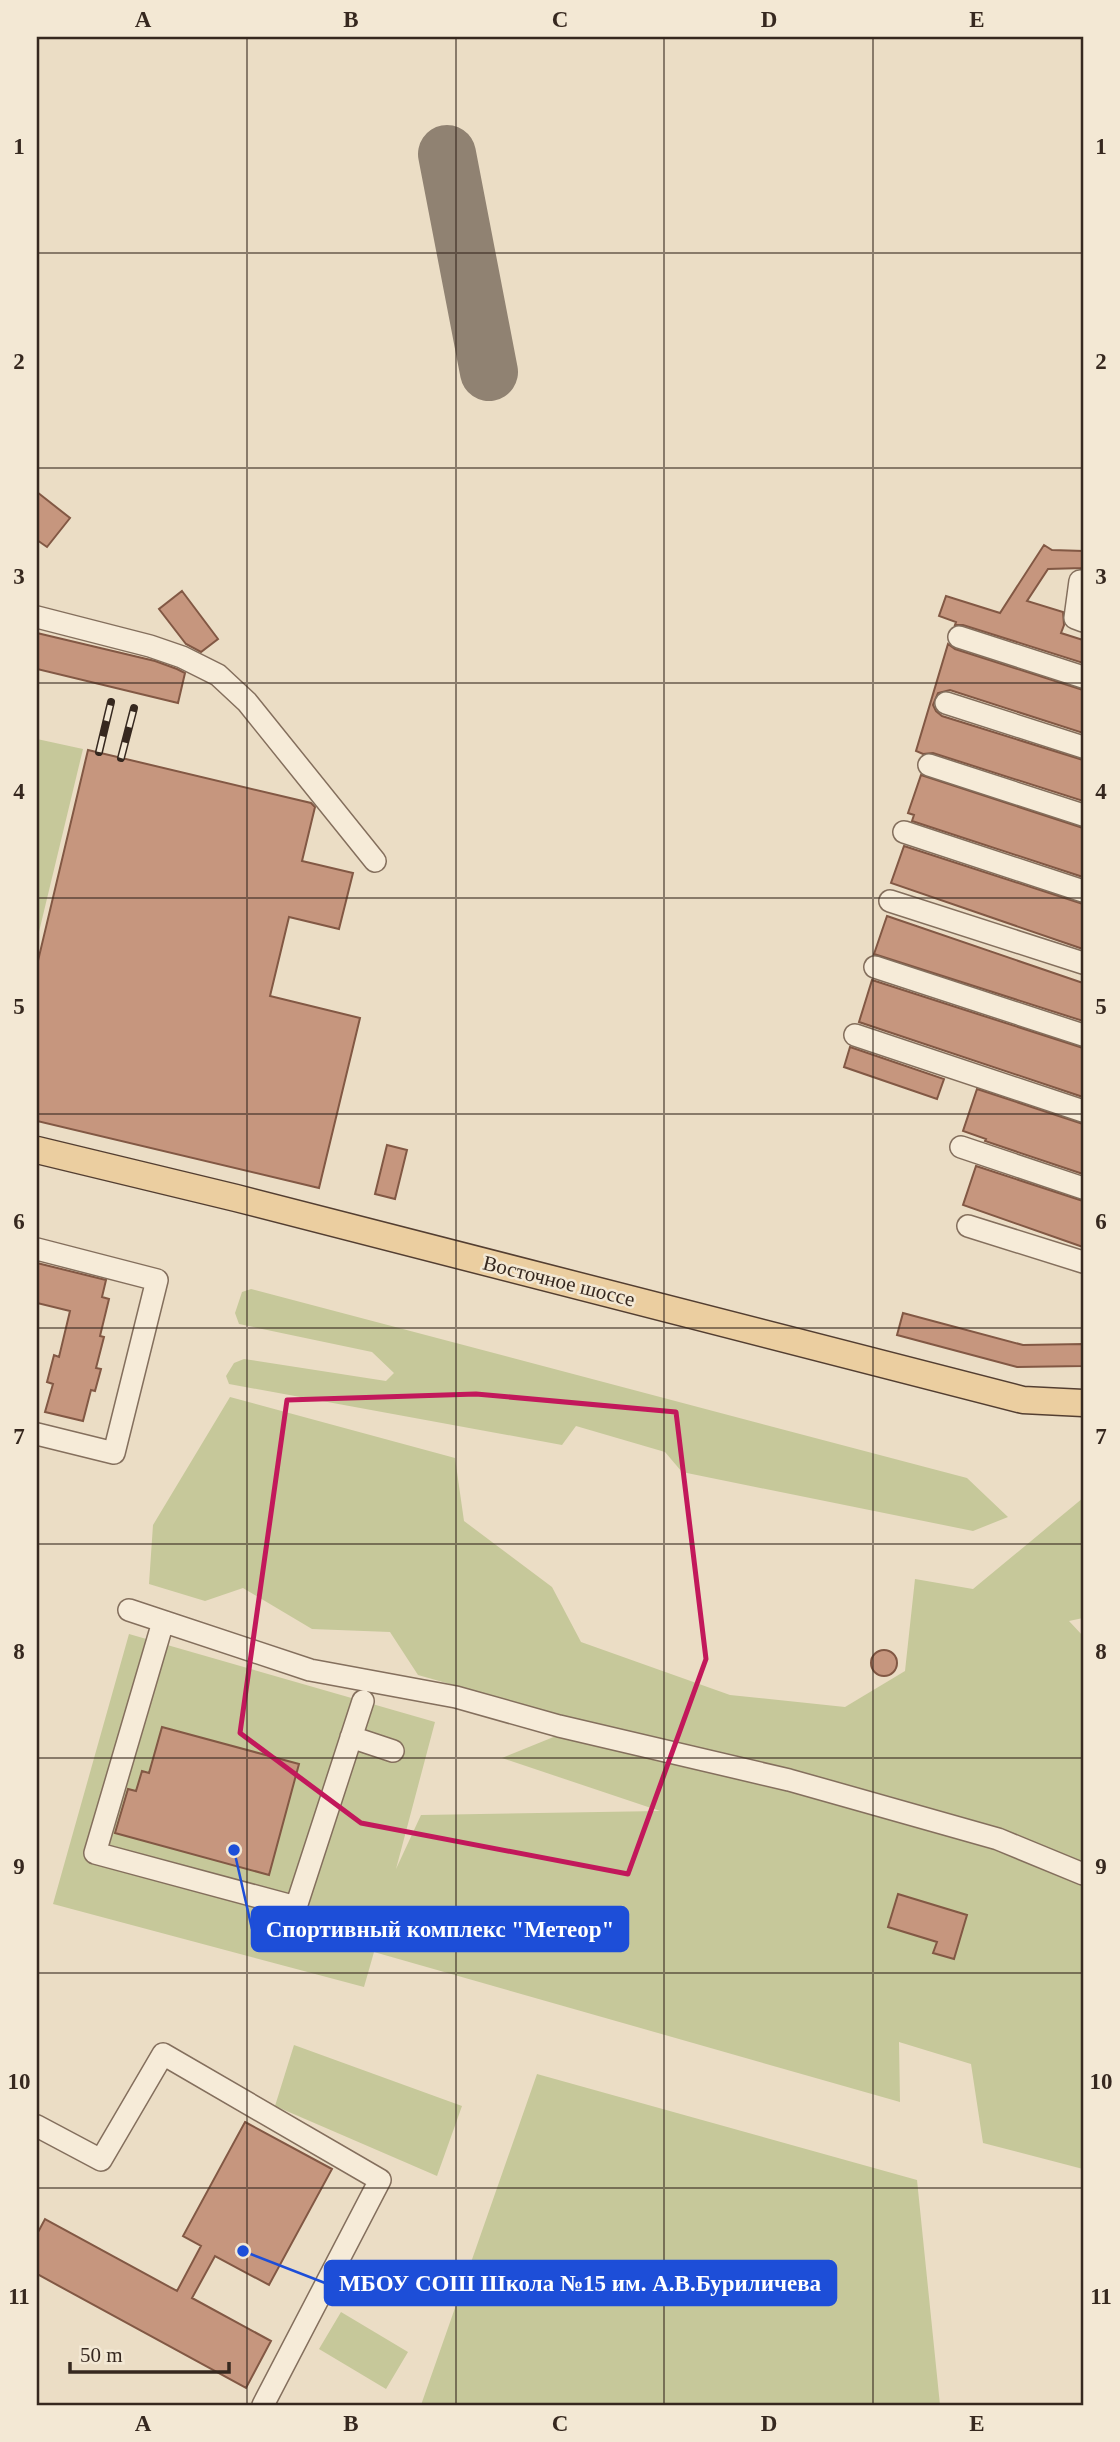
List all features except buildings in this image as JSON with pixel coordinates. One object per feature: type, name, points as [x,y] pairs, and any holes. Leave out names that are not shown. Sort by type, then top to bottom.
[{"type":"main road","name":"Восточное шоссе","points":[[37,1150],[236,1198],[1023,1400],[1083,1403]]},
{"type":"street","points":[[1083,581],[1080,581],[1075,618],[1083,621]]},
{"type":"street","points":[[37,617],[150,646],[182,657],[218,676],[247,702],[375,860]]},
{"type":"street","points":[[959,637],[1083,677]]},
{"type":"street","points":[[946,703],[1083,747]]},
{"type":"street","points":[[929,765],[1083,815]]},
{"type":"street","points":[[904,832],[1083,891]]},
{"type":"street","points":[[890,901],[1083,964]]},
{"type":"street","points":[[875,967],[1083,1035]]},
{"type":"street","points":[[855,1035],[1083,1111]]},
{"type":"street","points":[[961,1147],[1083,1188]]},
{"type":"street","points":[[968,1226],[1083,1262]]},
{"type":"street","points":[[37,1250],[157,1280],[114,1453],[37,1434]]},
{"type":"street","points":[[129,1610],[310,1670],[456,1697],[559,1726],[789,1780],[999,1839],[1083,1874]]},
{"type":"street","points":[[163,1622],[95,1853],[296,1907],[363,1701]]},
{"type":"street","points":[[351,1737],[393,1751]]},
{"type":"street","points":[[37,2126],[101,2160],[163,2054],[380,2180],[263,2405]]},
{"type":"highlighted area","points":[[476,1394],[676,1412],[706,1659],[628,1874],[361,1823],[240,1733],[287,1400]]},
{"type":"green space","points":[[37,739],[83,749],[38,936],[37,935]]},
{"type":"green space","points":[[251,1289],[967,1478],[1008,1517],[973,1531],[682,1472],[665,1452],[576,1426],[562,1445],[229,1384],[226,1376],[234,1363],[244,1359],[386,1381],[394,1373],[372,1352],[239,1324],[235,1313],[242,1292]]},
{"type":"green space","points":[[230,1397],[455,1458],[464,1521],[552,1587],[581,1642],[730,1695],[845,1707],[905,1671],[915,1579],[973,1589],[1083,1498],[1083,1618],[1069,1621],[1083,1636],[1083,2169],[983,2143],[971,2064],[899,2042],[900,2102],[374,1952],[364,1987],[53,1904],[129,1634],[435,1722],[396,1869],[421,1815],[660,1811],[502,1758],[588,1723],[418,1675],[390,1632],[312,1629],[243,1588],[205,1601],[149,1584],[153,1525]]},
{"type":"green space","points":[[294,2045],[462,2106],[437,2176],[275,2106]]},
{"type":"green space","points":[[537,2074],[917,2180],[940,2405],[421,2405]]},
{"type":"green space","points":[[341,2312],[408,2352],[386,2389],[319,2349]]},
{"type":"taxiway","points":[[447,154],[489,372]]},
{"type":"railway","points":[[99,752],[111,702]]},
{"type":"railway","points":[[121,758],[134,708]]},
{"type":"place","name":"Спортивный комплекс \"Метеор\"","points":[[234,1850]]},
{"type":"place","name":"МБОУ СОШ Школа №15 им. А.В.Буриличева","points":[[243,2251]]}]
